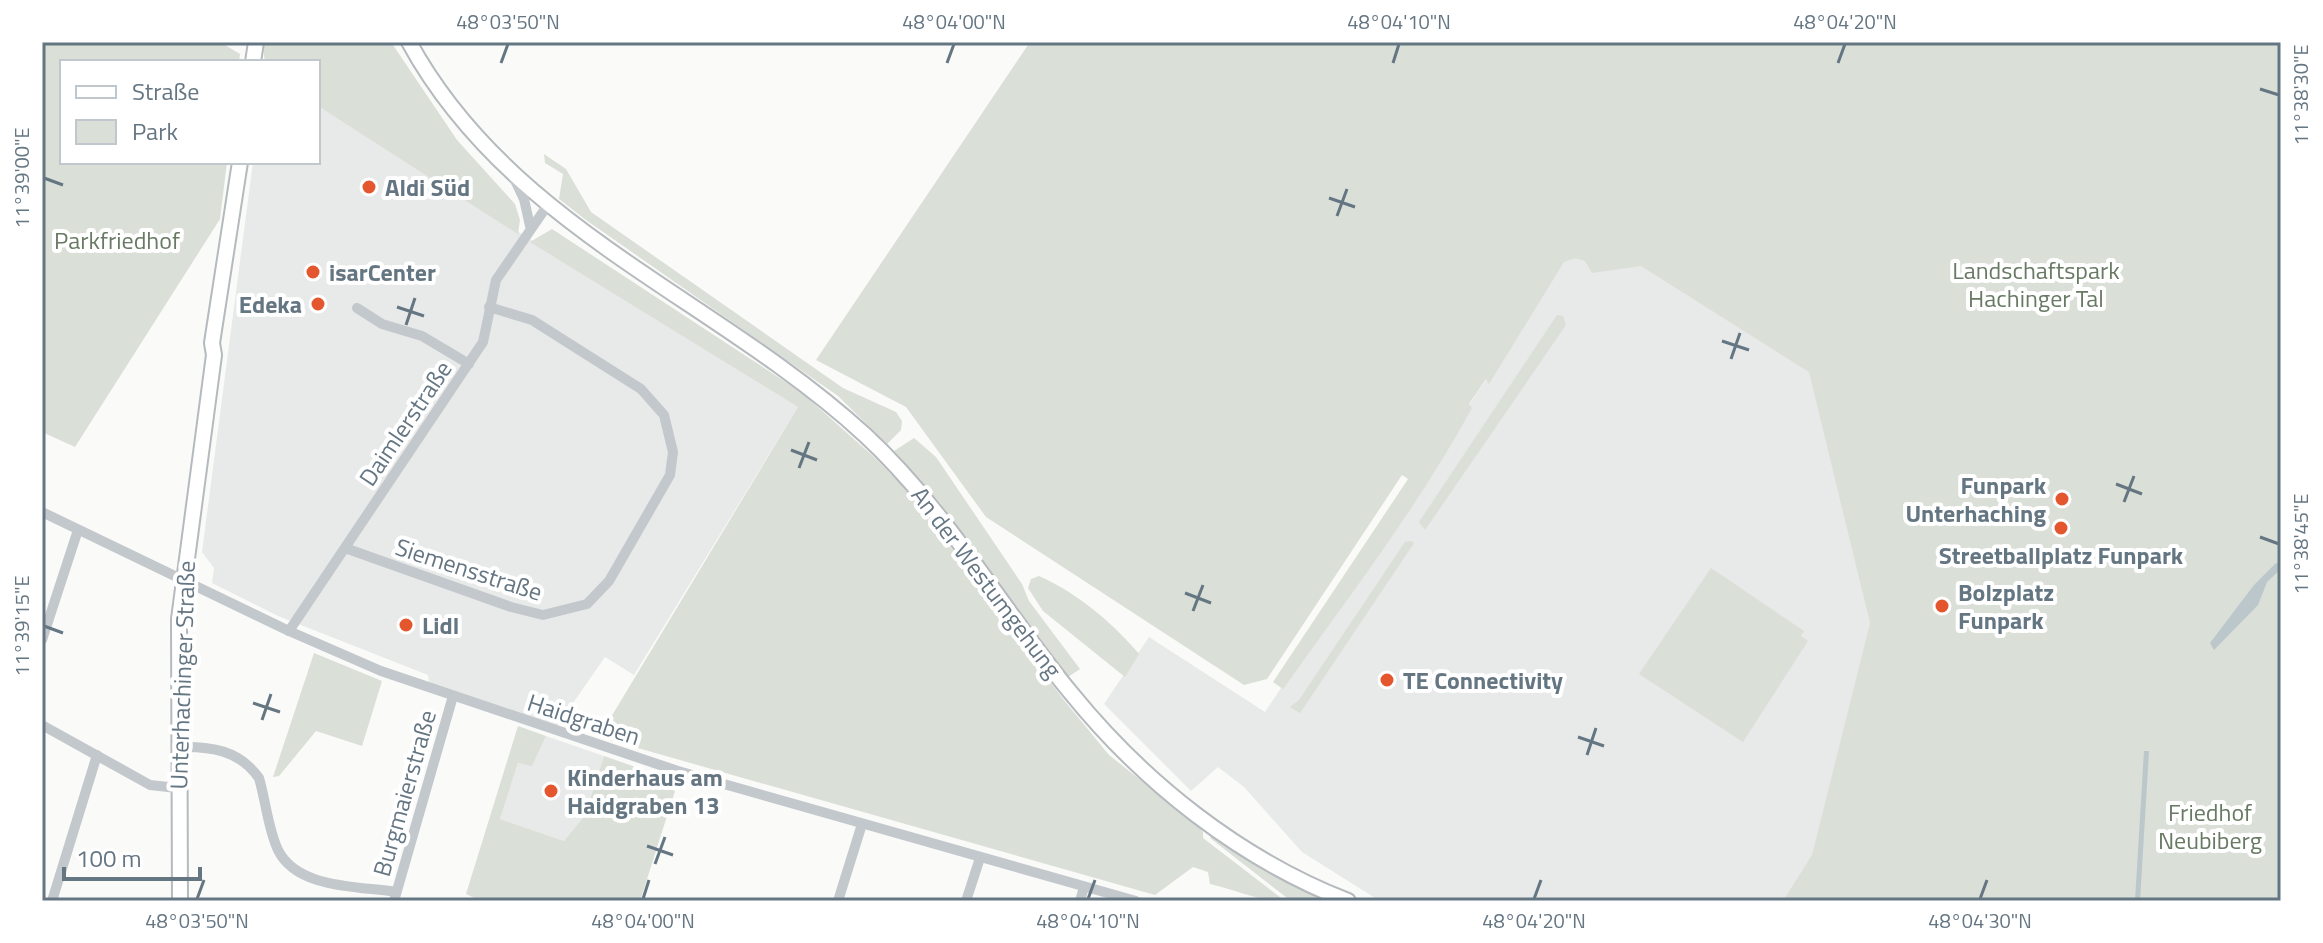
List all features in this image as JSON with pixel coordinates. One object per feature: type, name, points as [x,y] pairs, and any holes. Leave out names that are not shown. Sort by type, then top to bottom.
[{"type":"main road","name":"An der Westumgehung","points":[[409,42],[450,105],[485,149],[547,206],[805,383],[875,445],[934,508],[1071,694],[1119,747],[1165,790],[1263,859],[1348,901]]},
{"type":"main road","name":"Unterhachinger Straße","points":[[180,901],[177,788],[183,580],[214,355],[219,344],[229,274],[240,164]]},
{"type":"street","points":[[513,176],[530,226]]},
{"type":"street","name":"Daimlerstraße","points":[[289,631],[483,342],[496,280],[530,226],[547,206]]},
{"type":"street","name":"Siemensstraße","points":[[345,548],[511,607],[543,615],[566,612],[587,604],[609,581],[670,475],[673,452],[664,415],[641,389],[532,320],[489,307]]},
{"type":"street","points":[[357,308],[382,324],[422,336],[469,364]]},
{"type":"street","name":"Haidgraben","points":[[42,512],[289,631],[453,696],[678,771],[1136,901]]},
{"type":"street","points":[[42,640],[78,530]]},
{"type":"street","name":"Burgmaierstraße","points":[[395,896],[453,696]]},
{"type":"street","points":[[42,725],[150,785],[177,788]]},
{"type":"street","points":[[178,747],[222,750],[252,768],[259,778],[279,853],[300,874],[395,896]]},
{"type":"street","points":[[52,901],[97,755]]},
{"type":"street","points":[[838,901],[862,824]]},
{"type":"street","points":[[966,901],[980,858]]},
{"type":"street","points":[[1080,901],[1084,887]]},
{"type":"shaded area","points":[[320,107],[798,407],[634,675],[605,657],[557,726],[429,682],[428,675],[278,616],[212,583],[214,568],[202,552],[253,164],[320,164]]},
{"type":"shaded area","points":[[1586,229],[1811,369],[1870,623],[1804,901],[1374,901],[1375,898],[1302,852],[1244,787],[1218,767],[1191,791],[1104,704],[1149,637],[1265,712]]},
{"type":"shaded area","points":[[2276,563],[2281,564],[2281,569],[2267,582],[2258,605],[2214,650],[2210,643],[2254,585]]},
{"type":"shaded area","name":"Kinderhaus am Haidgraben 13","points":[[546,736],[604,756],[585,815],[564,841],[500,819],[518,763],[532,765]]},
{"type":"shaded area","points":[[2144,751],[2149,751],[2140,901],[2135,901]]},
{"type":"green space","name":"Parkfriedhof","points":[[42,42],[220,42],[240,54],[239,60],[60,60],[60,164],[227,164],[220,219],[75,447],[42,432]]},
{"type":"green space","points":[[262,42],[391,42],[457,140],[515,204],[520,220],[518,234],[320,107],[320,60],[265,60]]},
{"type":"green space","name":"Landschaftspark Hachinger Tal","points":[[1030,42],[2281,42],[2281,901],[1783,901],[1812,855],[1870,623],[1809,372],[1641,266],[1592,273],[1585,261],[1575,258],[1564,262],[1489,384],[1486,379],[1469,404],[1472,408],[1406,516],[1283,689],[1273,682],[1408,479],[1402,475],[1267,679],[1244,685],[986,517],[906,407],[816,360]]},
{"type":"green space","points":[[544,154],[566,169],[591,212],[843,388],[896,412],[902,421],[901,430],[887,444],[838,396],[586,220],[559,199],[563,174],[545,163]]},
{"type":"green space","points":[[552,229],[801,392],[874,457],[901,484],[1109,755],[1196,824],[1203,832],[1203,838],[1285,901],[1210,884],[1208,872],[1193,867],[1155,895],[599,737],[798,407],[530,242]]},
{"type":"green space","points":[[1557,315],[1563,316],[1566,325],[1425,530],[1419,522]]},
{"type":"green space","points":[[914,438],[936,457],[1022,584],[1029,601],[1080,669],[1068,677],[941,504],[894,451]]},
{"type":"green space","points":[[1405,542],[1414,543],[1300,713],[1290,707],[1299,700]]},
{"type":"green space","points":[[1711,568],[1804,631],[1801,636],[1808,641],[1743,742],[1639,674]]},
{"type":"green space","points":[[1039,576],[1093,609],[1139,654],[1125,677],[1043,611],[1028,588],[1031,579]]},
{"type":"green space","points":[[314,653],[382,681],[362,746],[316,731],[279,776],[273,777]]},
{"type":"green space","points":[[518,726],[546,736],[532,766],[518,763],[500,819],[564,841],[585,815],[604,756],[664,777],[664,787],[675,791],[640,901],[481,901],[466,894]]},
{"type":"green space","points":[[1212,835],[1273,872],[1334,901],[1291,901],[1210,838]]},
{"type":"place","name":"Aldi Süd","points":[[369,187]]},
{"type":"place","name":"isarCenter","points":[[313,272]]},
{"type":"place","name":"Edeka","points":[[318,304]]},
{"type":"place","name":"Funpark Unterhaching","points":[[2062,499]]},
{"type":"place","name":"Streetballplatz Funpark","points":[[2061,528]]},
{"type":"place","name":"Bolzplatz Funpark","points":[[1942,606]]},
{"type":"place","name":"Lidl","points":[[406,625]]},
{"type":"place","name":"TE Connectivity","points":[[1387,680]]},
{"type":"place","name":"Kinderhaus am Haidgraben 13","points":[[551,791]]},
{"type":"park label","name":"Friedhof Neubiberg","points":[[2210,826]]}]
